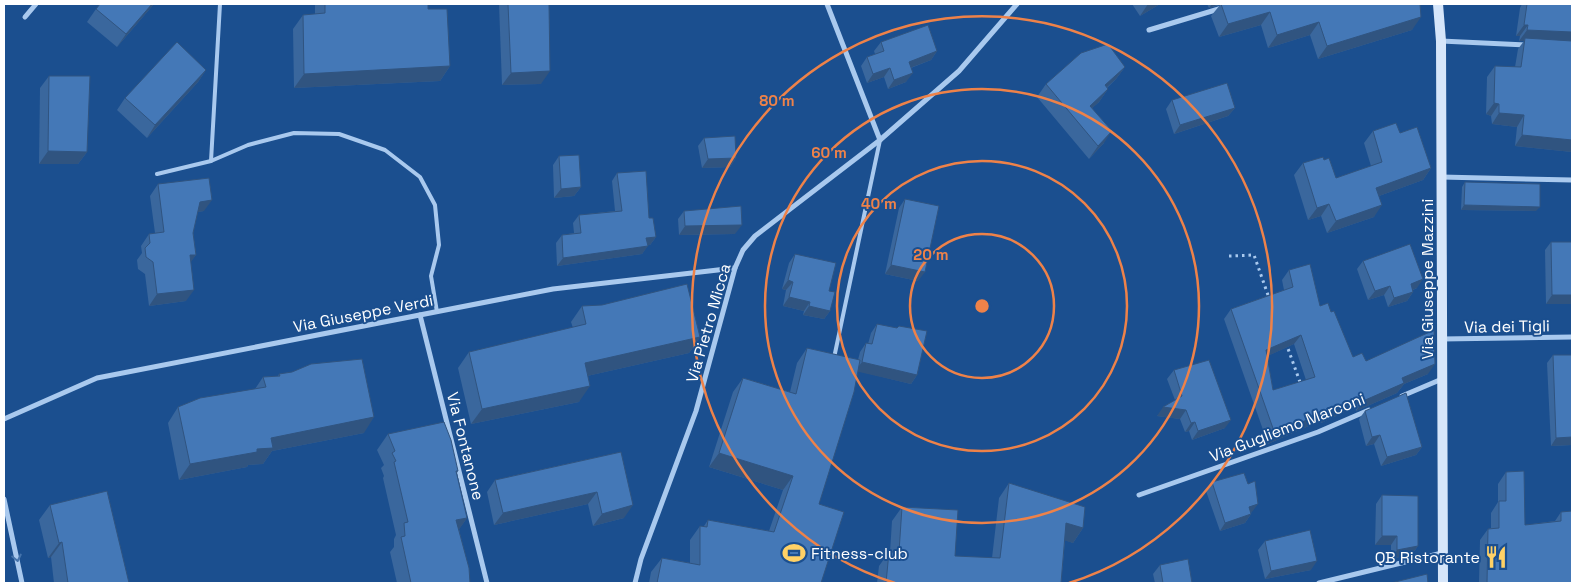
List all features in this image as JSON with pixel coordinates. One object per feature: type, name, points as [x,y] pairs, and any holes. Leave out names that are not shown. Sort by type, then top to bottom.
[{"type":"street","points":[[25,17],[36,4]]},
{"type":"street","points":[[827,4],[880,140]]},
{"type":"street","name":"Via Pietro Micca","points":[[635,583],[641,559],[696,412],[735,268],[743,250],[755,236],[880,140],[959,71],[1017,4]]},
{"type":"street","name":"Via Giuseppe Mazzini","points":[[1438,4],[1441,41],[1443,583]]},
{"type":"street","points":[[1149,30],[1228,6]]},
{"type":"street","points":[[1441,41],[1535,46]]},
{"type":"street","points":[[1441,177],[1572,180]]},
{"type":"street","name":"Via Giuseppe Verdi","points":[[4,419],[97,378],[554,289],[735,268]]},
{"type":"street","name":"Via Fontanone","points":[[420,315],[487,583]]},
{"type":"street","name":"Via dei Tigli","points":[[1442,339],[1572,338]]},
{"type":"street","points":[[1398,398],[1442,379]]},
{"type":"street","name":"Via Gugliemo Marconi","points":[[1139,494],[1318,432],[1371,409]]},
{"type":"street","points":[[4,499],[22,583]]},
{"type":"street","points":[[1319,583],[1443,553]]},
{"type":"lane","points":[[211,162],[220,4]]},
{"type":"lane","points":[[156,174],[211,162],[248,145],[294,133],[339,134],[385,150],[420,177],[435,205],[439,245],[432,276],[437,312]]},
{"type":"lane","points":[[833,360],[880,140]]},
{"type":"path","points":[[1229,256],[1254,255],[1271,302]]},
{"type":"path","points":[[1284,339],[1304,395]]},
{"type":"building","points":[[100,4],[152,4],[126,34],[96,9]]},
{"type":"building","points":[[325,4],[428,4],[428,9],[447,9],[450,66],[304,74],[303,15],[325,13]]},
{"type":"building","points":[[508,4],[549,4],[550,71],[511,73]]},
{"type":"building","points":[[1221,4],[1420,4],[1421,17],[1327,46],[1319,22],[1277,35],[1270,12],[1228,24]]},
{"type":"building","points":[[1527,4],[1572,4],[1572,32],[1527,30],[1528,25],[1524,25]]},
{"type":"building","points":[[928,25],[937,51],[909,62],[913,73],[894,80],[890,68],[873,74],[867,57],[884,51],[881,42]]},
{"type":"building","points":[[1525,38],[1572,41],[1572,140],[1522,135],[1524,115],[1499,113],[1499,104],[1494,103],[1495,66],[1521,67]]},
{"type":"building","points":[[177,42],[206,70],[155,125],[125,98]]},
{"type":"building","points":[[1108,44],[1125,67],[1105,85],[1108,89],[1090,106],[1112,131],[1098,146],[1046,84],[1081,53]]},
{"type":"building","points":[[49,76],[90,76],[87,152],[48,151]]},
{"type":"building","points":[[1227,83],[1235,108],[1180,125],[1172,100]]},
{"type":"building","points":[[1396,123],[1400,133],[1417,127],[1431,168],[1376,188],[1382,205],[1336,221],[1329,204],[1317,208],[1303,163],[1323,157],[1324,160],[1329,158],[1336,178],[1382,162],[1373,131]]},
{"type":"building","points":[[735,136],[736,158],[708,159],[704,138]]},
{"type":"building","points":[[579,155],[581,187],[561,189],[559,156]]},
{"type":"building","points":[[646,171],[649,218],[653,218],[656,237],[646,238],[648,246],[563,258],[562,235],[581,233],[579,215],[622,211],[617,173]]},
{"type":"building","points":[[209,178],[212,200],[200,202],[193,233],[196,255],[190,255],[194,290],[157,294],[153,262],[146,257],[145,248],[150,243],[149,234],[164,232],[158,184]]},
{"type":"building","points":[[1465,182],[1540,184],[1540,207],[1464,205]]},
{"type":"building","points":[[905,199],[939,206],[925,272],[891,265]]},
{"type":"building","points":[[741,206],[742,225],[685,226],[684,211]]},
{"type":"building","points":[[1551,242],[1572,242],[1572,295],[1552,295]]},
{"type":"building","points":[[1410,244],[1423,279],[1411,284],[1413,292],[1394,298],[1390,286],[1375,291],[1363,261]]},
{"type":"building","points":[[795,254],[836,263],[829,291],[835,292],[830,311],[809,306],[810,302],[789,297],[793,282],[788,280]]},
{"type":"building","points":[[1310,264],[1320,306],[1328,303],[1331,312],[1334,311],[1353,357],[1362,353],[1366,361],[1434,330],[1435,364],[1402,378],[1404,383],[1363,401],[1362,397],[1275,434],[1231,309],[1293,287],[1289,270]],"holes":[[[1301,335],[1315,377],[1273,390],[1266,350]]]},
{"type":"building","points":[[687,284],[700,337],[585,363],[590,386],[482,409],[469,352],[586,324],[582,306],[602,305]]},
{"type":"building","points":[[877,324],[927,331],[917,375],[862,362],[866,343],[872,344]]},
{"type":"building","points":[[807,348],[860,360],[854,392],[819,504],[844,512],[821,583],[657,583],[662,558],[700,565],[700,526],[707,527],[708,520],[774,532],[793,476],[719,453],[743,378],[796,394]]},
{"type":"building","points":[[1553,355],[1572,355],[1572,437],[1556,438]]},
{"type":"building","points":[[362,359],[374,417],[271,438],[273,448],[257,449],[257,452],[190,464],[178,407],[200,398],[266,387],[263,377],[280,376],[279,374],[292,372],[311,364]]},
{"type":"building","points":[[1209,360],[1231,420],[1198,431],[1195,422],[1191,423],[1186,410],[1163,407],[1182,396],[1174,370]]},
{"type":"building","points":[[1406,393],[1422,447],[1387,457],[1380,435],[1372,437],[1365,411]]},
{"type":"building","points":[[444,422],[451,440],[467,518],[456,520],[469,568],[470,583],[411,583],[401,537],[405,536],[404,523],[408,522],[394,462],[396,461],[392,453],[395,451],[388,434]]},
{"type":"building","points":[[621,452],[633,505],[602,514],[597,492],[503,513],[495,480]]},
{"type":"building","points":[[1524,471],[1525,525],[1561,521],[1561,512],[1572,511],[1572,583],[1487,583],[1488,529],[1499,528],[1499,501],[1506,501],[1506,472]]},
{"type":"building","points":[[1244,473],[1248,484],[1255,481],[1258,504],[1249,507],[1251,514],[1225,523],[1212,482]]},
{"type":"building","points":[[1009,483],[1085,507],[1083,528],[1066,523],[1061,583],[886,583],[889,552],[899,552],[902,507],[958,510],[955,556],[1000,558]]},
{"type":"building","points":[[107,491],[129,583],[68,583],[62,542],[59,543],[50,505]]},
{"type":"building","points":[[1382,495],[1418,496],[1418,546],[1397,550],[1397,536],[1382,536]]},
{"type":"building","points":[[1310,530],[1317,561],[1271,571],[1265,541]]},
{"type":"building","points":[[1188,559],[1192,583],[1163,583],[1160,565]]},
{"type":"building","points":[[1427,574],[1428,583],[1391,583]]},
{"type":"place","name":"Fitness-club","points":[[794,553]]},
{"type":"place","name":"QB Ristorante","points":[[1496,557]]}]
